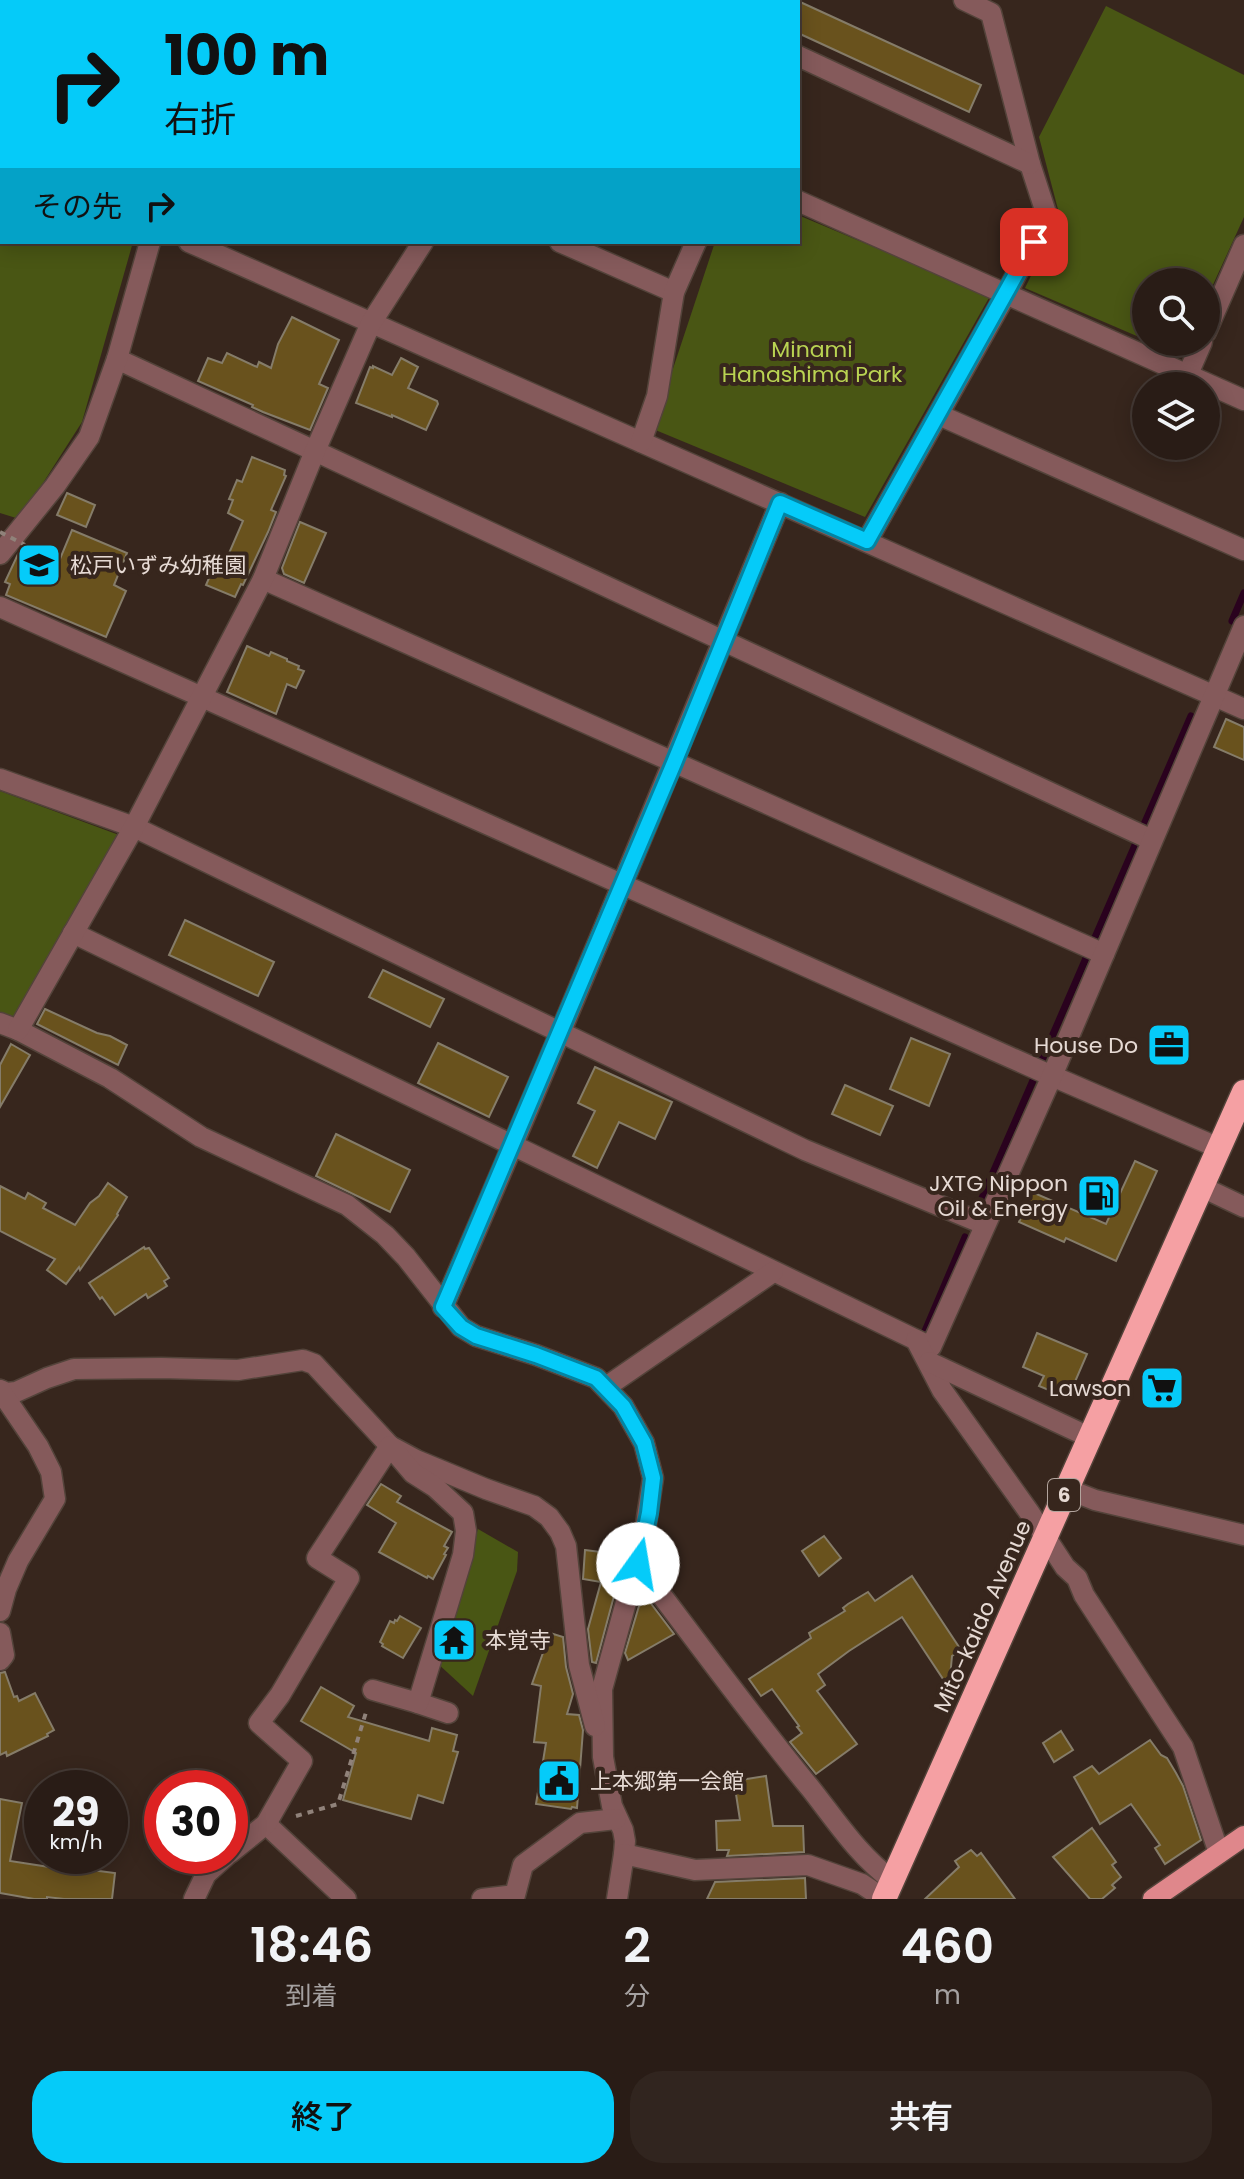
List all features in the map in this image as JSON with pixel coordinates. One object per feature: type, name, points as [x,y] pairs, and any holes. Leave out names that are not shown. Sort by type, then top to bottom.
[{"type":"highway","name":"Mito-kaido Avenue","points":[[885,1893],[1244,1092]]},
{"type":"main road","points":[[1153,1899],[1244,1836]]},
{"type":"street","points":[[867,541],[1047,216],[1030,164],[991,13],[964,0]]},
{"type":"street","points":[[800,57],[1030,164]]},
{"type":"street","points":[[800,202],[1183,372]]},
{"type":"street","points":[[0,554],[55,486],[89,437],[117,359],[149,244]]},
{"type":"street","points":[[193,244],[1244,709]]},
{"type":"street","points":[[422,244],[371,323],[263,579],[134,827],[73,933],[6,1030],[110,1078],[201,1137],[347,1205],[385,1235],[406,1257],[461,1327],[476,1336],[575,1369],[596,1378],[606,1387],[637,1427],[650,1459],[653,1478],[638,1564],[602,1689],[603,1757]]},
{"type":"street","points":[[565,244],[674,292]]},
{"type":"street","points":[[641,442],[657,396],[674,292],[695,244]]},
{"type":"street","points":[[1220,300],[1244,245]]},
{"type":"street","points":[[117,359],[1152,840]]},
{"type":"street","points":[[1220,389],[1244,400]]},
{"type":"street","points":[[939,415],[1244,550]]},
{"type":"street","points":[[443,1307],[674,763],[780,503]]},
{"type":"street","points":[[263,579],[1104,954]]},
{"type":"street","points":[[0,607],[1219,1148]]},
{"type":"street","points":[[73,933],[931,1347],[1052,1076],[1244,626]]},
{"type":"street","points":[[0,779],[134,827],[805,1150],[984,1224]]},
{"type":"street","points":[[1202,1187],[1244,1207]]},
{"type":"street","points":[[606,1387],[773,1272]]},
{"type":"street","points":[[916,1340],[942,1390],[1065,1567],[1077,1578],[1084,1595],[1183,1747],[1219,1853]]},
{"type":"street","points":[[0,1390],[16,1392],[74,1369],[238,1370],[303,1360],[314,1364],[413,1473],[435,1487],[463,1513],[466,1531],[463,1555],[418,1703]]},
{"type":"street","points":[[929,1362],[1089,1437]]},
{"type":"street","points":[[0,1390],[38,1446],[51,1472],[55,1499],[18,1561],[0,1611]]},
{"type":"street","points":[[390,1446],[430,1466],[534,1506],[549,1517],[560,1532],[566,1546],[579,1665],[616,1819],[625,1841],[617,1899]]},
{"type":"street","points":[[248,1838],[266,1824],[302,1761],[259,1723],[280,1695],[349,1578],[317,1558],[390,1446]]},
{"type":"street","points":[[1067,1489],[1095,1500],[1244,1535]]},
{"type":"street","points":[[638,1564],[777,1748],[871,1865],[885,1893]]},
{"type":"street","points":[[0,1633],[4,1655],[0,1660]]},
{"type":"street","points":[[373,1690],[448,1713]]},
{"type":"street","points":[[482,1899],[514,1897],[523,1865],[580,1823],[616,1819]]},
{"type":"street","points":[[266,1824],[346,1899]]},
{"type":"street","points":[[624,1854],[695,1870],[808,1865],[862,1884],[874,1892],[885,1893]]},
{"type":"street","points":[[194,1899],[206,1874]]},
{"type":"path","points":[[0,532],[25,545]]},
{"type":"path","points":[[266,1824],[338,1804],[373,1690]]},
{"type":"green space","points":[[1106,6],[1244,75],[1244,217],[1220,269],[1132,268],[1132,334],[1025,288],[1060,217],[1039,137]]},
{"type":"green space","name":"Minami Hanashima Park","points":[[800,216],[990,296],[865,517],[653,429],[714,244],[800,244]]},
{"type":"green space","points":[[0,244],[132,244],[82,422],[43,483],[16,518],[0,513]]},
{"type":"green space","points":[[0,791],[119,835],[16,1017],[0,1012]]},
{"type":"green space","points":[[478,1529],[518,1552],[517,1571],[473,1696],[436,1662]]},
{"type":"building","points":[[800,2],[981,85],[969,112],[800,34]]},
{"type":"building","points":[[292,317],[339,340],[319,384],[328,388],[310,430],[198,381],[208,358],[222,363],[227,353],[257,367],[259,362],[271,368],[278,344]]},
{"type":"building","points":[[401,358],[418,367],[408,388],[437,401],[426,430],[356,403],[370,367],[392,375]]},
{"type":"building","points":[[252,457],[285,470],[286,476],[271,510],[276,512],[268,532],[235,597],[206,585],[219,555],[227,558],[243,521],[228,513],[233,500],[229,499],[237,480],[242,482]]},
{"type":"building","points":[[67,493],[95,505],[86,527],[57,515]]},
{"type":"building","points":[[300,522],[326,533],[304,583],[284,574],[282,568]]},
{"type":"building","name":"松戸いずみ幼稚園","points":[[72,530],[127,553],[114,585],[126,591],[106,637],[6,595],[10,584],[5,582],[18,554],[55,571]]},
{"type":"building","points":[[247,646],[269,656],[271,652],[287,659],[304,671],[296,688],[287,684],[276,714],[227,692]]},
{"type":"building","points":[[1226,719],[1244,727],[1244,760],[1214,747]]},
{"type":"building","points":[[185,920],[274,962],[258,996],[169,955]]},
{"type":"building","points":[[383,970],[444,999],[430,1027],[369,997]]},
{"type":"building","points":[[45,1009],[127,1045],[118,1065],[37,1024]]},
{"type":"building","points":[[911,1038],[950,1054],[929,1106],[890,1089]]},
{"type":"building","points":[[438,1043],[508,1077],[489,1117],[418,1083]]},
{"type":"building","points":[[11,1044],[30,1055],[0,1107],[0,1065]]},
{"type":"building","points":[[595,1067],[672,1102],[655,1139],[619,1122],[597,1168],[573,1156],[595,1111],[578,1103]]},
{"type":"building","points":[[845,1085],[893,1106],[880,1135],[832,1114]]},
{"type":"building","points":[[336,1134],[410,1170],[390,1212],[316,1176]]},
{"type":"building","points":[[1135,1161],[1157,1171],[1116,1261],[1066,1238],[1064,1242],[1019,1222],[1032,1192],[1106,1224]]},
{"type":"building","points":[[108,1183],[127,1197],[80,1270],[79,1267],[66,1284],[47,1270],[55,1259],[0,1231],[0,1186],[25,1199],[28,1193],[46,1203],[43,1208],[75,1225]]},
{"type":"building","points":[[144,1247],[149,1248],[169,1278],[164,1281],[167,1286],[148,1298],[146,1294],[115,1315],[89,1283]]},
{"type":"building","points":[[1037,1333],[1087,1354],[1068,1398],[1039,1386],[1044,1376],[1023,1367]]},
{"type":"building","points":[[381,1484],[401,1496],[397,1502],[452,1532],[444,1546],[448,1548],[446,1555],[433,1579],[379,1552],[396,1523],[367,1505]]},
{"type":"building","points":[[824,1536],[841,1558],[819,1576],[802,1551]]},
{"type":"building","points":[[585,1550],[625,1555],[596,1663],[592,1662],[588,1629],[601,1582],[583,1579]]},
{"type":"building","points":[[912,1576],[961,1650],[952,1656],[949,1688],[902,1617],[849,1651],[818,1674],[825,1685],[817,1691],[857,1744],[816,1774],[790,1742],[802,1733],[799,1726],[772,1689],[761,1696],[749,1679],[811,1638],[809,1633],[845,1611],[843,1608],[848,1604],[868,1592],[875,1601]]},
{"type":"building","points":[[649,1601],[674,1634],[628,1660],[625,1653],[639,1606]]},
{"type":"building","points":[[400,1616],[421,1628],[403,1658],[380,1642],[390,1621],[394,1623]]},
{"type":"building","points":[[550,1633],[563,1637],[573,1694],[567,1714],[579,1715],[583,1730],[577,1808],[571,1809],[536,1804],[546,1743],[534,1742],[541,1686],[532,1684]]},
{"type":"building","points":[[5,1672],[14,1697],[17,1696],[19,1701],[35,1693],[54,1730],[7,1756],[6,1752],[0,1755],[0,1673]]},
{"type":"building","points":[[321,1687],[354,1706],[348,1717],[429,1741],[432,1728],[457,1735],[453,1751],[458,1752],[443,1803],[418,1795],[411,1819],[343,1800],[356,1753],[301,1721]]},
{"type":"building","points":[[1061,1731],[1073,1750],[1054,1762],[1043,1743]]},
{"type":"building","points":[[1150,1740],[1167,1758],[1183,1786],[1201,1840],[1165,1864],[1155,1848],[1160,1845],[1131,1804],[1100,1824],[1074,1777],[1092,1766],[1099,1774]]},
{"type":"building","points":[[766,1776],[773,1826],[803,1826],[804,1852],[727,1856],[729,1850],[717,1850],[716,1821],[740,1820],[734,1781]]},
{"type":"building","points":[[0,1799],[22,1803],[10,1861],[24,1863],[24,1874],[115,1874],[112,1899],[34,1899],[0,1893]]},
{"type":"building","points":[[1092,1828],[1116,1862],[1112,1865],[1121,1877],[1112,1885],[1115,1888],[1102,1899],[1090,1899],[1053,1857]]},
{"type":"building","points":[[971,1850],[977,1856],[981,1853],[1015,1899],[925,1899],[959,1867],[955,1861]]},
{"type":"building","points":[[805,1878],[806,1899],[707,1899],[715,1882]]},
{"type":"waterway","points":[[1232,621],[1244,593]]},
{"type":"waterway","points":[[979,1205],[1191,716]]},
{"type":"waterway","points":[[922,1338],[965,1237]]},
{"type":"place","name":"松戸いずみ幼稚園","points":[[39,565]]},
{"type":"place","name":"House Do","points":[[1169,1045]]},
{"type":"place","name":"JXTG Nippon Oil & Energy","points":[[1099,1196]]},
{"type":"place","name":"Lawson","points":[[1162,1388]]},
{"type":"place","name":"本覚寺","points":[[454,1640]]},
{"type":"place","name":"上本郷第一会館","points":[[559,1781]]},
{"type":"route","points":[[638,1564],[653,1478],[644,1443],[623,1406],[596,1378],[476,1336],[461,1327],[443,1307],[674,763],[780,503],[867,541],[1034,242]]}]
